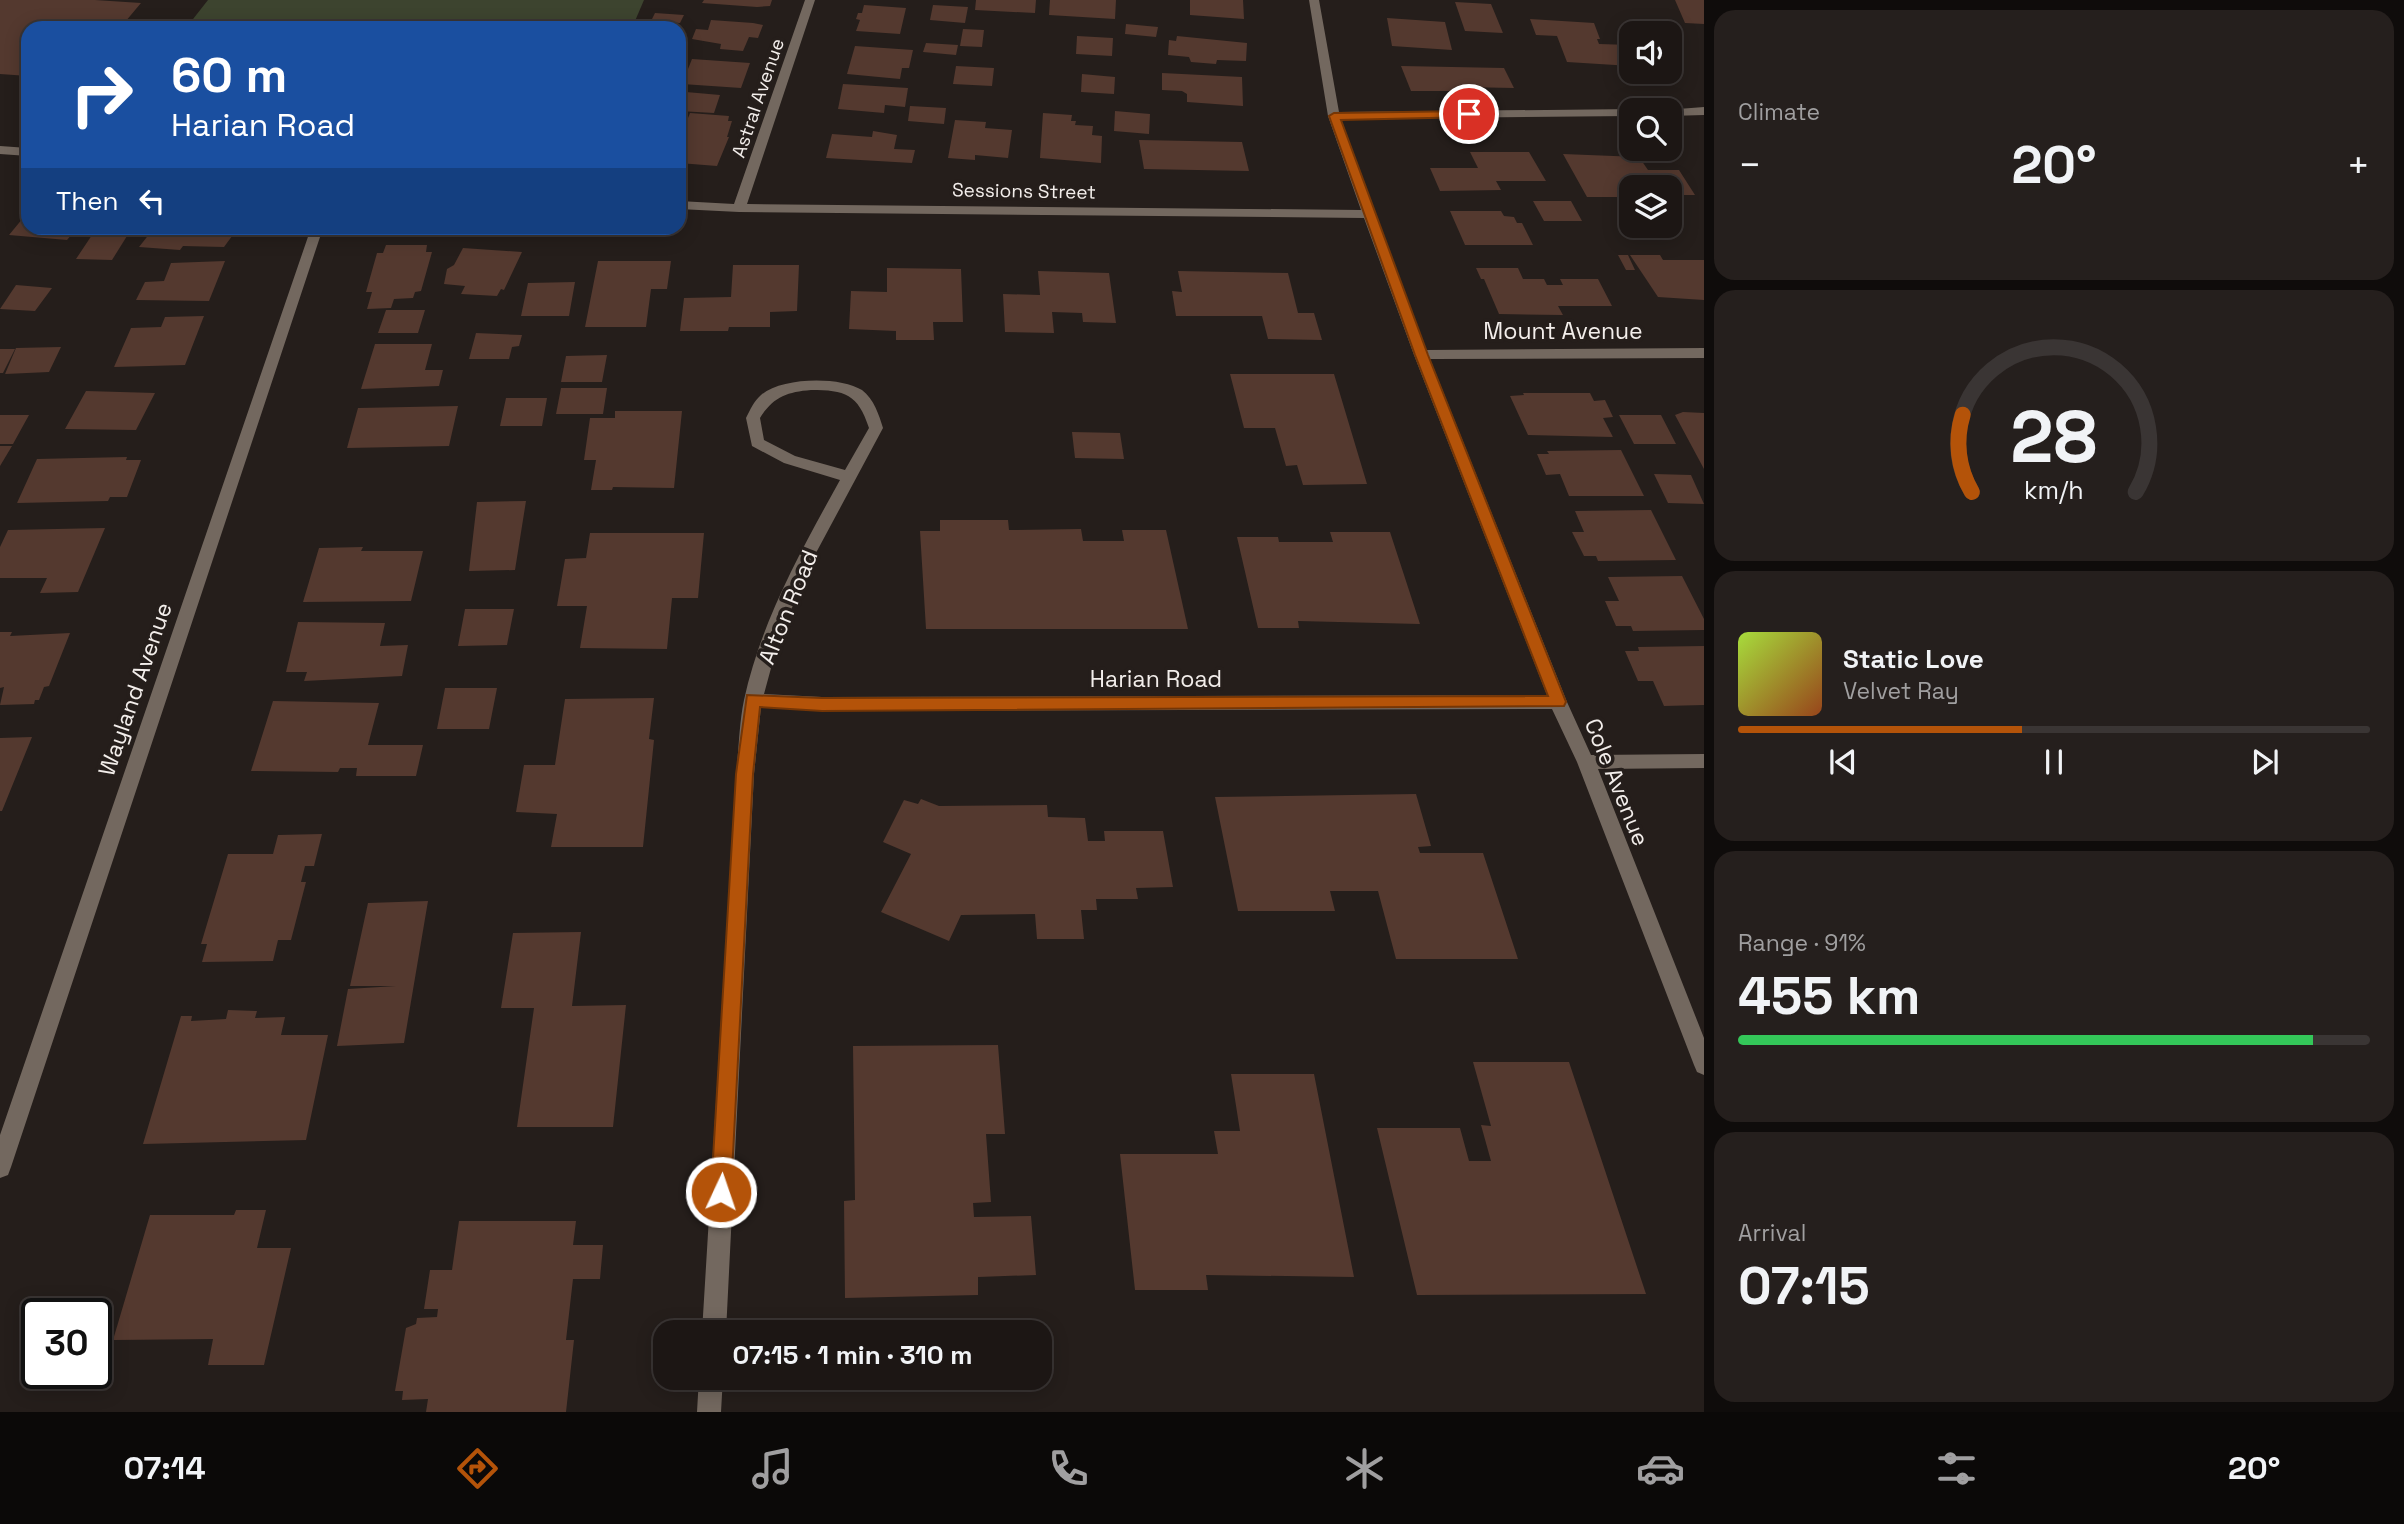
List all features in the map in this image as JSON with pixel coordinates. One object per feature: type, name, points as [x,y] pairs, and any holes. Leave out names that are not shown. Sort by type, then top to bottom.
[{"type":"street","name":"Astral Avenue","points":[[739,208],[810,0]]},
{"type":"street","name":"Cole Avenue","points":[[1314,0],[1334,116],[1368,214],[1558,702],[1586,762],[1704,1065]]},
{"type":"street","points":[[1682,112],[1704,111]]},
{"type":"street","points":[[1334,116],[1619,112]]},
{"type":"street","points":[[0,150],[21,152]]},
{"type":"street","name":"Sessions Street","points":[[686,205],[1368,214]]},
{"type":"street","name":"Wayland Avenue","points":[[0,1167],[5,1138],[315,235]]},
{"type":"street","name":"Mount Avenue","points":[[1422,355],[1704,353]]},
{"type":"street","name":"Alton Road","points":[[715,1320],[745,774],[753,700],[772,635],[809,551],[876,428],[870,409],[853,392],[822,385],[800,386],[768,396],[753,418],[757,442],[777,456],[805,467],[848,476]]},
{"type":"street","name":"Harian Road","points":[[753,700],[822,705],[1558,702]]},
{"type":"street","points":[[1586,762],[1704,761]]},
{"type":"street","points":[[709,1412],[710,1390]]},
{"type":"green space","points":[[208,0],[644,0],[635,21],[192,21]]},
{"type":"building","points":[[0,0],[141,3],[126,21],[21,21],[21,76],[0,74]]},
{"type":"building","points":[[704,0],[772,0],[770,6],[757,7],[702,3]]},
{"type":"building","points":[[976,0],[1036,0],[1035,13],[975,10]]},
{"type":"building","points":[[1050,0],[1116,0],[1115,19],[1049,15]]},
{"type":"building","points":[[1190,0],[1243,0],[1244,19],[1190,15]]},
{"type":"building","points":[[1675,0],[1704,0],[1704,24],[1685,23]]},
{"type":"building","points":[[1455,2],[1491,4],[1503,33],[1465,31]]},
{"type":"building","points":[[864,5],[906,8],[900,34],[856,31],[860,20],[856,19],[858,13],[862,13]]},
{"type":"building","points":[[933,5],[968,7],[965,23],[930,20]]},
{"type":"building","points":[[655,13],[684,15],[681,21],[651,21]]},
{"type":"building","points":[[1387,18],[1445,22],[1452,50],[1392,46]]},
{"type":"building","points":[[1530,19],[1594,23],[1600,39],[1597,39],[1599,44],[1619,45],[1619,65],[1567,62],[1557,36],[1536,35]]},
{"type":"building","points":[[711,20],[763,25],[758,38],[749,37],[743,51],[720,49],[721,44],[692,39],[696,29],[708,30]]},
{"type":"building","points":[[1126,24],[1158,27],[1156,37],[1125,34]]},
{"type":"building","points":[[963,29],[984,30],[982,47],[960,46]]},
{"type":"building","points":[[1077,36],[1113,38],[1112,56],[1076,54]]},
{"type":"building","points":[[1177,36],[1247,43],[1246,61],[1217,60],[1216,64],[1191,62],[1189,57],[1168,55],[1169,40],[1176,41]]},
{"type":"building","points":[[926,43],[958,45],[956,55],[923,52]]},
{"type":"building","points":[[855,46],[913,50],[909,68],[902,68],[900,79],[847,74]]},
{"type":"building","points":[[692,59],[750,63],[741,88],[686,84],[686,74]]},
{"type":"building","points":[[956,66],[994,68],[992,86],[953,84]]},
{"type":"building","points":[[1401,66],[1504,68],[1514,88],[1462,87],[1464,91],[1411,91]]},
{"type":"building","points":[[1162,73],[1242,77],[1243,106],[1187,102],[1187,94],[1182,91],[1162,90]]},
{"type":"building","points":[[1082,74],[1115,77],[1114,94],[1081,92]]},
{"type":"building","points":[[843,84],[908,88],[905,107],[885,105],[884,113],[838,109]]},
{"type":"building","points":[[686,92],[720,95],[714,113],[686,111]]},
{"type":"building","points":[[910,106],[946,108],[944,124],[908,121]]},
{"type":"building","points":[[1115,111],[1150,114],[1149,134],[1114,131]]},
{"type":"building","points":[[690,113],[729,116],[728,121],[732,121],[729,137],[717,166],[686,164]]},
{"type":"building","points":[[1043,113],[1072,115],[1071,121],[1076,121],[1075,125],[1093,126],[1092,135],[1102,136],[1101,163],[1040,158]]},
{"type":"building","points":[[955,120],[986,122],[985,128],[1012,130],[1008,158],[975,155],[975,160],[948,158]]},
{"type":"building","points":[[873,131],[897,135],[894,149],[915,150],[912,163],[826,158],[832,134],[872,137]]},
{"type":"building","points":[[1139,140],[1242,142],[1249,171],[1144,169]]},
{"type":"building","points":[[1470,152],[1529,152],[1546,181],[1496,181],[1501,190],[1440,191],[1430,168],[1478,168]]},
{"type":"building","points":[[1563,154],[1619,156],[1619,161],[1642,161],[1648,170],[1679,170],[1695,195],[1682,195],[1682,175],[1619,175],[1619,197],[1587,197]]},
{"type":"building","points":[[1533,201],[1571,201],[1582,221],[1544,221]]},
{"type":"building","points":[[1450,211],[1501,211],[1504,216],[1514,217],[1517,223],[1522,223],[1533,245],[1465,245]]},
{"type":"building","points":[[21,220],[21,235],[71,235],[67,240],[9,235]]},
{"type":"building","points":[[92,235],[127,236],[112,260],[76,259]]},
{"type":"building","points":[[148,235],[233,235],[224,247],[183,246],[180,250],[139,247]]},
{"type":"building","points":[[386,245],[427,245],[426,252],[432,252],[421,291],[415,292],[413,298],[394,299],[391,308],[367,309],[372,292],[366,292],[377,253],[383,253]]},
{"type":"building","points":[[463,248],[522,252],[504,290],[501,289],[497,296],[461,294],[465,286],[444,284],[447,269],[454,265]]},
{"type":"building","points":[[1618,255],[1628,255],[1635,270],[1626,270]]},
{"type":"building","points":[[1630,255],[1660,255],[1663,260],[1704,260],[1704,300],[1658,297]]},
{"type":"building","points":[[225,261],[209,301],[136,300],[145,282],[164,281],[171,263]]},
{"type":"building","points":[[598,261],[671,261],[667,289],[651,289],[646,327],[585,327]]},
{"type":"building","points":[[733,265],[799,265],[797,311],[770,312],[770,327],[729,327],[728,331],[680,331],[684,298],[731,297]]},
{"type":"building","points":[[887,268],[961,269],[963,322],[933,322],[934,340],[896,340],[896,331],[849,329],[851,291],[887,292]]},
{"type":"building","points":[[1476,268],[1518,268],[1523,279],[1544,279],[1547,285],[1563,285],[1560,279],[1598,279],[1612,306],[1558,306],[1563,315],[1499,314],[1484,279],[1481,279]]},
{"type":"building","points":[[1038,271],[1109,273],[1116,323],[1083,322],[1082,313],[1052,312],[1054,333],[1005,332],[1003,294],[1040,295]]},
{"type":"building","points":[[1178,271],[1288,273],[1298,313],[1314,313],[1322,340],[1268,339],[1262,316],[1176,316],[1172,291],[1182,292]]},
{"type":"building","points":[[575,282],[569,316],[521,316],[528,283]]},
{"type":"building","points":[[16,285],[52,288],[35,311],[0,309]]},
{"type":"building","points":[[386,310],[425,310],[418,333],[378,333]]},
{"type":"building","points":[[204,316],[185,365],[114,367],[131,328],[161,327],[165,317]]},
{"type":"building","points":[[476,333],[522,335],[519,346],[512,347],[509,359],[469,359]]},
{"type":"building","points":[[375,344],[432,344],[425,370],[443,370],[439,386],[361,389]]},
{"type":"building","points":[[61,347],[49,372],[5,374],[16,348]]},
{"type":"building","points":[[0,349],[15,349],[3,373],[0,373]]},
{"type":"building","points":[[607,355],[602,382],[561,382],[566,356]]},
{"type":"building","points":[[1230,374],[1334,374],[1367,484],[1303,485],[1297,465],[1286,466],[1275,428],[1244,428]]},
{"type":"building","points":[[561,388],[607,388],[603,414],[556,414]]},
{"type":"building","points":[[86,391],[155,393],[136,430],[65,429]]},
{"type":"building","points":[[1523,393],[1590,393],[1594,401],[1605,400],[1613,417],[1603,418],[1613,437],[1528,435],[1510,396],[1524,395]]},
{"type":"building","points":[[506,398],[547,398],[542,426],[500,426]]},
{"type":"building","points":[[458,406],[449,446],[347,448],[358,408]]},
{"type":"building","points":[[615,411],[682,411],[674,488],[613,487],[612,490],[591,490],[596,460],[584,460],[590,418],[615,418]]},
{"type":"building","points":[[1683,412],[1704,413],[1704,469],[1675,415]]},
{"type":"building","points":[[0,415],[29,415],[13,444],[0,444]]},
{"type":"building","points":[[1619,415],[1661,415],[1676,444],[1634,444]]},
{"type":"building","points":[[1072,432],[1120,433],[1124,459],[1075,458]]},
{"type":"building","points":[[0,446],[12,446],[0,466]]},
{"type":"building","points":[[1621,450],[1644,496],[1569,496],[1560,474],[1546,475],[1537,454],[1549,454],[1547,451]]},
{"type":"building","points":[[127,457],[126,460],[141,460],[127,497],[110,497],[108,501],[17,503],[37,459]]},
{"type":"building","points":[[1654,474],[1691,475],[1704,504],[1668,503]]},
{"type":"building","points":[[526,501],[515,570],[469,571],[477,502]]},
{"type":"building","points":[[1651,510],[1676,560],[1598,561],[1596,556],[1584,556],[1572,532],[1584,532],[1575,511]]},
{"type":"building","points":[[940,520],[1008,520],[1009,530],[1081,529],[1083,541],[1124,541],[1122,530],[1166,530],[1188,629],[926,629],[920,531],[940,531]]},
{"type":"building","points":[[105,528],[78,592],[40,593],[47,578],[0,578],[0,547],[8,530]]},
{"type":"building","points":[[1330,532],[1390,532],[1420,624],[1298,621],[1299,628],[1258,628],[1237,537],[1278,537],[1279,542],[1333,542]]},
{"type":"building","points":[[590,533],[704,533],[698,598],[672,598],[667,649],[580,648],[587,606],[557,606],[565,559],[586,558]]},
{"type":"building","points":[[363,547],[361,551],[423,551],[411,601],[303,602],[319,548]]},
{"type":"building","points":[[1682,576],[1704,619],[1704,630],[1633,631],[1631,626],[1616,626],[1605,601],[1619,601],[1608,577]]},
{"type":"building","points":[[465,609],[514,609],[507,645],[458,646]]},
{"type":"building","points":[[298,622],[385,623],[380,646],[408,645],[402,676],[304,681],[307,672],[286,672]]},
{"type":"building","points":[[0,632],[12,632],[10,636],[70,633],[49,686],[44,687],[39,700],[35,700],[34,704],[0,705],[4,687],[0,688]]},
{"type":"building","points":[[1704,646],[1704,705],[1664,706],[1653,681],[1638,681],[1625,651],[1639,651],[1638,647]]},
{"type":"building","points":[[445,688],[497,688],[489,729],[437,729]]},
{"type":"building","points":[[654,698],[649,739],[654,740],[643,847],[551,847],[557,814],[516,812],[524,765],[555,765],[565,699]]},
{"type":"building","points":[[273,701],[379,703],[368,745],[423,745],[416,776],[356,776],[357,768],[340,768],[338,772],[251,771]]},
{"type":"building","points":[[32,737],[2,811],[0,811],[0,738]]},
{"type":"building","points":[[1416,794],[1431,846],[1418,847],[1420,853],[1483,853],[1518,959],[1396,959],[1378,891],[1330,891],[1335,911],[1238,911],[1215,797]]},
{"type":"building","points":[[921,799],[939,806],[1047,805],[1048,817],[1085,818],[1088,841],[1105,841],[1104,831],[1163,831],[1173,887],[1136,888],[1138,899],[1096,899],[1097,910],[1081,910],[1084,939],[1037,939],[1035,914],[961,915],[949,941],[881,912],[911,854],[883,842],[904,800],[918,804]]},
{"type":"building","points":[[322,834],[314,866],[305,866],[301,882],[306,882],[291,940],[278,940],[273,961],[202,962],[207,944],[201,944],[228,854],[273,854],[278,835]]},
{"type":"building","points":[[428,901],[404,1043],[337,1046],[348,989],[396,986],[350,986],[368,903]]},
{"type":"building","points":[[581,932],[572,1006],[626,1005],[613,1127],[517,1127],[534,1008],[501,1008],[513,933]]},
{"type":"building","points":[[228,1010],[257,1011],[255,1018],[285,1017],[281,1035],[328,1035],[306,1140],[143,1144],[181,1016],[192,1016],[191,1021],[226,1019]]},
{"type":"building","points":[[998,1045],[1005,1134],[986,1134],[991,1202],[973,1203],[974,1217],[1031,1216],[1036,1275],[978,1277],[978,1295],[845,1298],[844,1201],[855,1200],[853,1046]]},
{"type":"building","points":[[1473,1062],[1569,1062],[1646,1294],[1417,1295],[1377,1128],[1460,1128],[1469,1161],[1491,1161],[1481,1125],[1491,1126]]},
{"type":"building","points":[[1231,1074],[1314,1074],[1354,1277],[1206,1275],[1208,1290],[1135,1290],[1120,1154],[1218,1154],[1214,1131],[1240,1131]]},
{"type":"building","points":[[236,1210],[266,1210],[257,1248],[291,1248],[264,1365],[208,1365],[213,1339],[113,1340],[150,1215],[234,1215]]},
{"type":"building","points":[[459,1221],[576,1221],[573,1245],[603,1245],[600,1279],[573,1279],[566,1340],[574,1340],[566,1412],[426,1412],[428,1399],[402,1400],[403,1391],[395,1391],[406,1328],[416,1324],[417,1318],[437,1317],[438,1309],[424,1309],[430,1270],[452,1270]]},
{"type":"route","points":[[721,1192],[745,774],[753,700],[822,705],[1558,702],[1368,214],[1334,116],[1469,114]]}]
